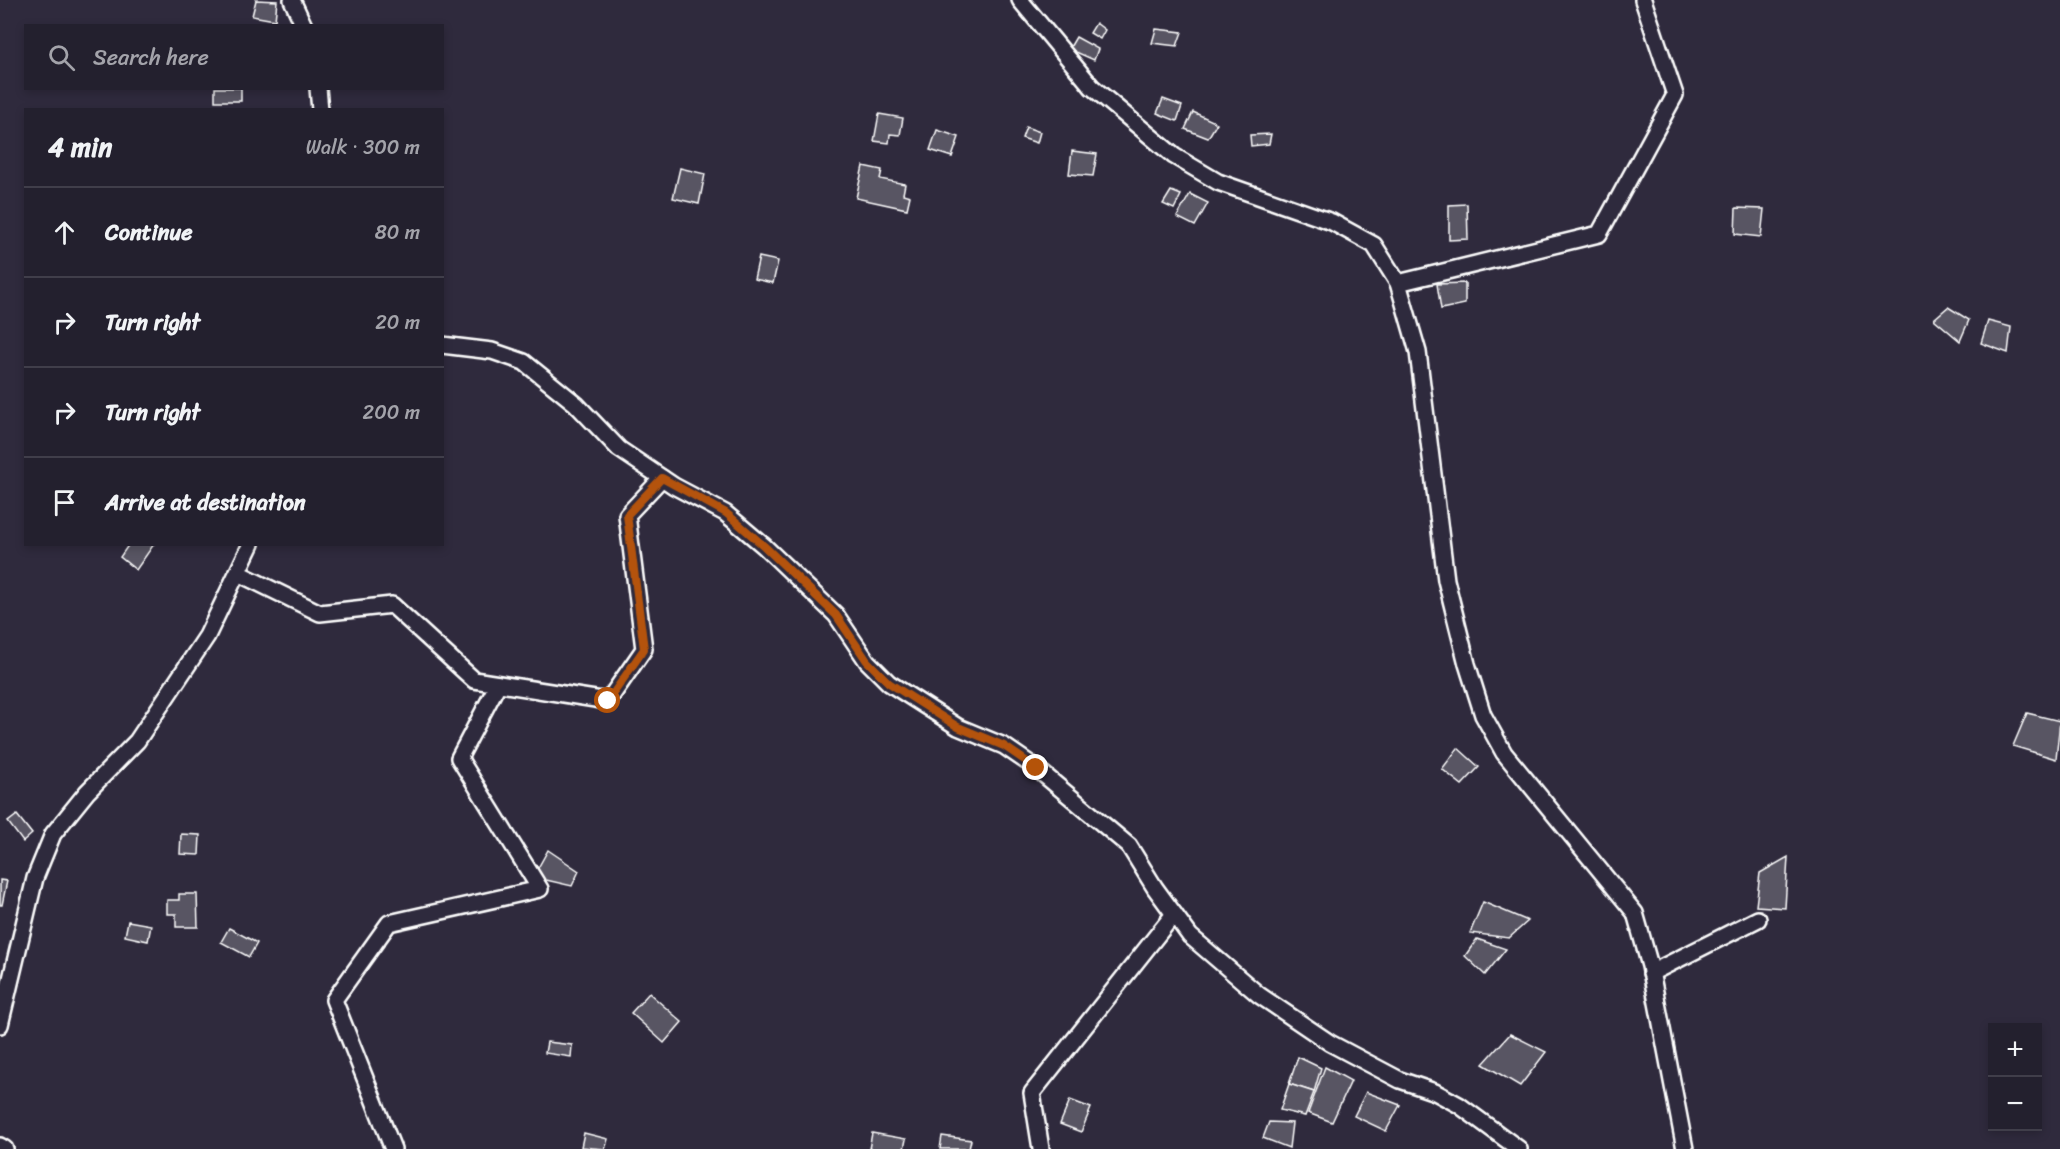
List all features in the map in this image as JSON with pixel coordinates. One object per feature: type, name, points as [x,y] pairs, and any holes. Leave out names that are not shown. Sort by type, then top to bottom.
[{"type":"street","points":[[292,0],[303,24]]},
{"type":"street","points":[[1020,0],[1092,87],[1174,156],[1218,182],[1332,222],[1374,245],[1398,283],[1418,352],[1446,580],[1467,664],[1483,715],[1504,753],[1635,913],[1651,973],[1685,1149]]},
{"type":"street","points":[[1398,283],[1599,234],[1675,95],[1643,0]]},
{"type":"street","points":[[318,90],[320,108]]},
{"type":"street","points":[[444,345],[492,351],[524,362],[576,404],[619,449],[662,478],[726,513],[836,615],[867,661],[889,683],[958,727],[1004,746],[1036,768],[1129,846],[1155,888],[1190,936],[1259,994],[1330,1043],[1400,1080],[1435,1092],[1459,1105],[1519,1149]]},
{"type":"street","points":[[238,573],[320,613],[392,605],[474,681],[608,701],[644,649],[627,515],[662,478]]},
{"type":"street","points":[[0,1025],[34,878],[53,834],[87,792],[137,741],[207,636],[250,546]]},
{"type":"street","points":[[383,1123],[393,1149],[334,1000],[388,923],[540,889],[459,758],[498,684]]},
{"type":"street","points":[[1041,1149],[1032,1093],[1174,914]]},
{"type":"street","points":[[1651,973],[1758,919]]},
{"type":"street","points":[[0,1146],[5,1149]]},
{"type":"building","points":[[256,0],[277,1],[275,20],[252,16]]},
{"type":"building","points":[[1096,23],[1105,30],[1100,39],[1090,33]]},
{"type":"building","points":[[1156,29],[1182,32],[1177,46],[1152,43]]},
{"type":"building","points":[[1076,37],[1098,49],[1094,60],[1069,49]]},
{"type":"building","points":[[215,90],[241,90],[241,101],[215,101]]},
{"type":"building","points":[[1163,99],[1182,106],[1177,121],[1157,113]]},
{"type":"building","points":[[1193,112],[1217,123],[1208,138],[1185,129]]},
{"type":"building","points":[[879,114],[903,118],[900,135],[890,134],[889,143],[874,141]]},
{"type":"building","points":[[1026,127],[1040,132],[1037,143],[1022,138]]},
{"type":"building","points":[[937,130],[959,137],[952,157],[930,150]]},
{"type":"building","points":[[1271,134],[1269,144],[1251,146],[1250,135]]},
{"type":"building","points":[[1072,151],[1097,154],[1093,176],[1069,174]]},
{"type":"building","points":[[863,166],[882,170],[880,179],[905,184],[903,194],[910,196],[907,209],[856,198]]},
{"type":"building","points":[[680,168],[705,174],[699,204],[673,198]]},
{"type":"building","points":[[1171,191],[1181,195],[1174,209],[1163,204]]},
{"type":"building","points":[[1190,194],[1208,203],[1195,226],[1177,217]]},
{"type":"building","points":[[1467,204],[1468,239],[1449,240],[1449,205]]},
{"type":"building","points":[[1736,208],[1764,209],[1761,237],[1735,234]]},
{"type":"building","points":[[759,257],[778,261],[773,283],[754,279]]},
{"type":"building","points":[[1465,283],[1465,304],[1441,309],[1437,284]]},
{"type":"building","points":[[1948,307],[1969,320],[1960,341],[1934,319]]},
{"type":"building","points":[[1988,321],[2011,327],[2008,353],[1981,343]]},
{"type":"building","points":[[128,546],[153,546],[136,570],[120,557]]},
{"type":"building","points":[[2027,713],[2060,721],[2056,759],[2013,746]]},
{"type":"building","points":[[1458,748],[1479,767],[1462,785],[1442,769]]},
{"type":"building","points":[[17,815],[32,834],[23,842],[8,822]]},
{"type":"building","points":[[181,834],[200,835],[199,855],[180,854]]},
{"type":"building","points":[[548,850],[579,871],[572,886],[533,877]]},
{"type":"building","points":[[1788,857],[1785,908],[1756,906],[1760,873]]},
{"type":"building","points":[[0,880],[7,881],[2,905],[0,905]]},
{"type":"building","points":[[179,894],[197,894],[198,927],[176,927],[176,914],[167,914],[167,900],[179,900]]},
{"type":"building","points":[[1483,902],[1528,921],[1509,938],[1470,933]]},
{"type":"building","points":[[128,921],[151,925],[148,941],[125,936]]},
{"type":"building","points":[[229,928],[257,943],[249,957],[221,942]]},
{"type":"building","points":[[1477,939],[1506,949],[1485,975],[1465,956]]},
{"type":"building","points":[[649,993],[682,1022],[664,1043],[631,1013]]},
{"type":"building","points":[[1510,1034],[1546,1052],[1520,1086],[1483,1064]]},
{"type":"building","points":[[547,1042],[572,1045],[571,1057],[545,1053]]},
{"type":"building","points":[[1298,1057],[1321,1068],[1314,1092],[1289,1084]]},
{"type":"building","points":[[1325,1067],[1351,1081],[1332,1122],[1308,1113]]},
{"type":"building","points":[[1289,1084],[1314,1092],[1305,1116],[1280,1110]]},
{"type":"building","points":[[1366,1092],[1400,1105],[1386,1131],[1354,1116]]},
{"type":"building","points":[[1070,1100],[1091,1108],[1081,1132],[1060,1124]]},
{"type":"building","points":[[1269,1122],[1292,1123],[1289,1148],[1263,1138]]},
{"type":"building","points":[[584,1133],[608,1139],[605,1149],[581,1147]]},
{"type":"building","points":[[872,1133],[906,1139],[904,1149],[869,1149]]},
{"type":"building","points":[[942,1136],[971,1140],[969,1149],[940,1149]]},
{"type":"route","points":[[608,701],[644,649],[627,515],[662,478],[726,513],[764,546],[836,615],[867,661],[889,683],[958,727],[1004,746],[1036,768]]}]
